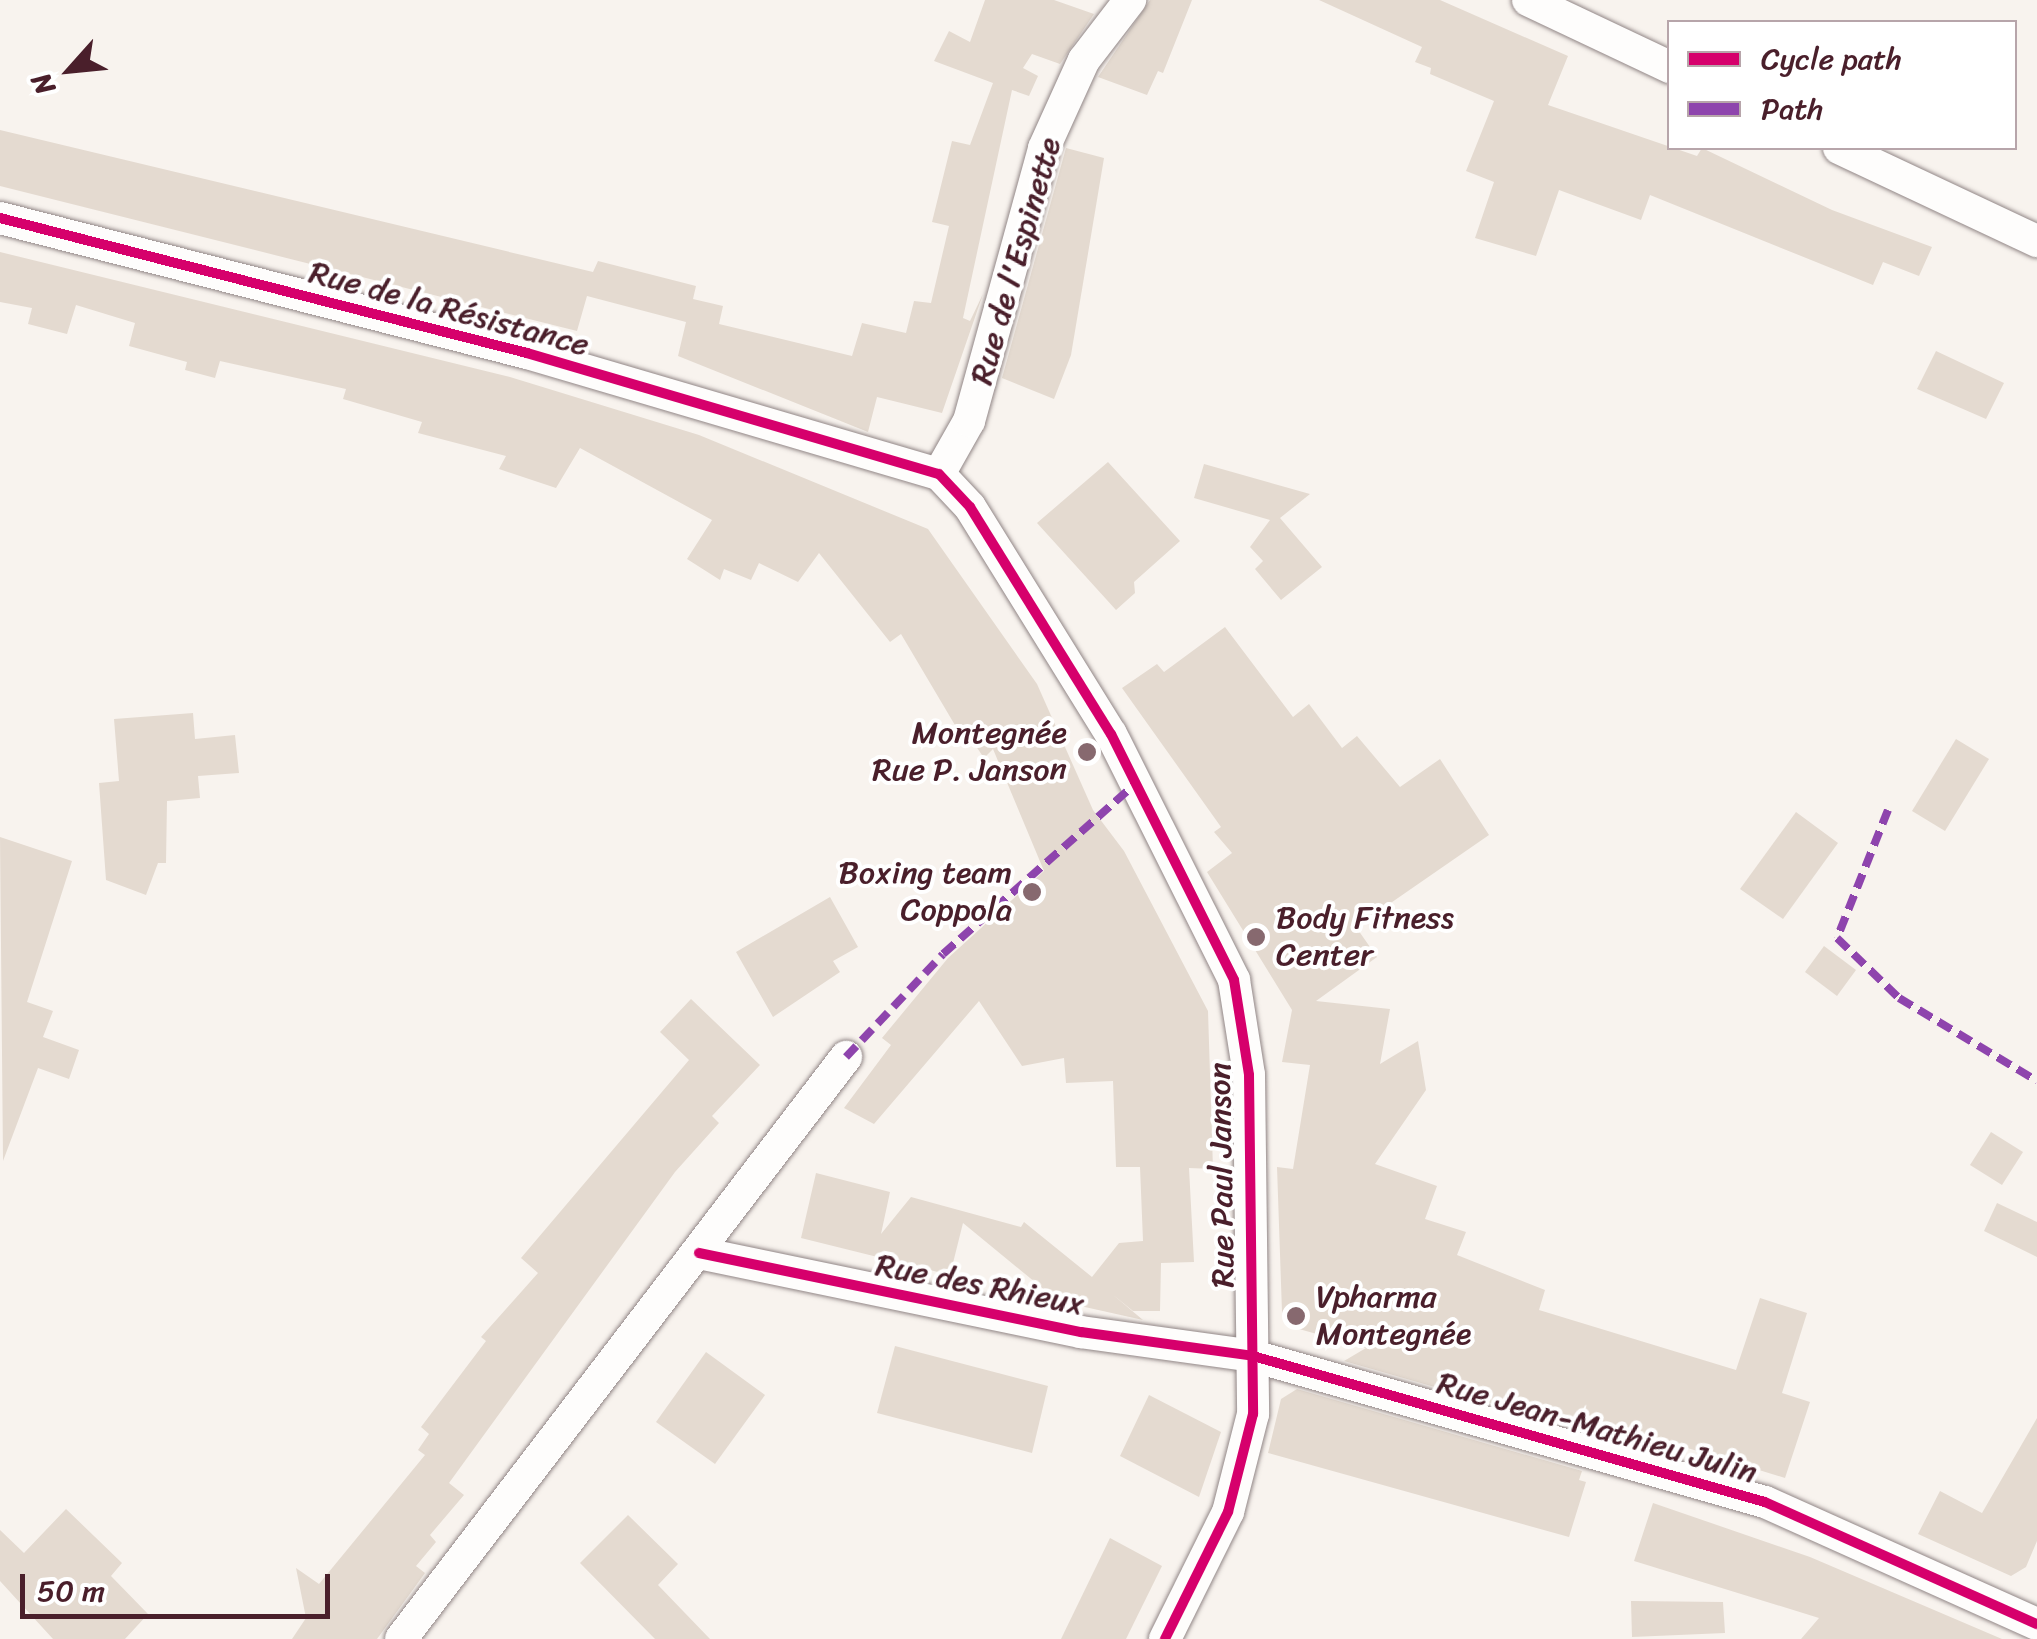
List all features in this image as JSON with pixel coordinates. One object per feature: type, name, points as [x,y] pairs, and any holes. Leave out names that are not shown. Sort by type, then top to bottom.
[{"type":"street","name":"Rue de l'Espinette","points":[[939,474],[969,421],[1044,148],[1084,60],[1130,0]]},
{"type":"street","points":[[1528,0],[1667,66]]},
{"type":"street","points":[[1843,150],[2037,241]]},
{"type":"street","name":"Rue de la Résistance","points":[[0,218],[528,354],[939,474]]},
{"type":"street","name":"Rue Paul Janson","points":[[939,474],[970,507],[1111,734],[1234,980],[1249,1075],[1253,1414],[1228,1512],[1165,1639]]},
{"type":"street","points":[[401,1639],[846,1057]]},
{"type":"street","name":"Rue des Rhieux","points":[[699,1254],[1081,1332],[1253,1356]]},
{"type":"street","name":"Rue Jean-Mathieu Julin","points":[[1253,1356],[1765,1502],[2034,1616]]},
{"type":"building","points":[[985,0],[1054,0],[1094,14],[1060,64],[1032,54],[1023,68],[1038,76],[1029,96],[1012,90],[963,318],[970,321],[983,294],[942,413],[877,397],[868,432],[678,356],[686,322],[587,296],[577,331],[0,186],[0,130],[593,272],[598,261],[696,286],[693,299],[723,306],[719,324],[852,356],[862,323],[906,333],[914,301],[931,303],[949,226],[932,222],[952,141],[970,145],[993,83],[934,61],[949,31],[970,42]]},
{"type":"building","points":[[1150,0],[1192,0],[1163,73],[1158,71],[1147,95],[1098,77]]},
{"type":"building","points":[[1319,0],[1440,0],[1568,56],[1548,105],[1667,146],[1667,150],[1697,156],[1706,150],[1832,210],[1932,247],[1919,276],[1883,262],[1873,285],[1650,195],[1641,220],[1559,190],[1536,256],[1475,238],[1494,182],[1466,171],[1494,101],[1430,74],[1431,68],[1415,62],[1422,47]]},
{"type":"building","points":[[1066,148],[1104,158],[1071,355],[1054,399],[1002,378]]},
{"type":"building","points":[[0,252],[510,377],[699,435],[928,529],[1037,684],[1093,810],[1124,851],[1208,1011],[1213,1169],[1189,1168],[1194,1262],[1161,1263],[1160,1311],[1133,1311],[1112,1294],[1143,1320],[1058,1301],[963,1223],[950,1275],[801,1238],[816,1173],[890,1192],[881,1234],[911,1197],[1021,1227],[1024,1222],[1092,1277],[1119,1243],[1143,1241],[1140,1167],[1116,1167],[1113,1081],[1066,1083],[1064,1058],[1022,1066],[979,1001],[874,1124],[844,1108],[891,1045],[882,1038],[948,958],[1044,871],[993,749],[984,758],[967,733],[962,737],[901,634],[890,642],[819,553],[798,582],[759,563],[751,580],[724,569],[720,580],[687,559],[712,520],[580,448],[556,488],[499,469],[506,456],[418,433],[422,422],[343,399],[346,389],[220,361],[215,378],[185,370],[187,362],[129,346],[135,323],[76,305],[67,334],[28,324],[32,308],[0,302]]},
{"type":"building","points":[[1936,351],[2004,383],[1986,419],[1917,389]]},
{"type":"building","points":[[1108,462],[1180,541],[1134,582],[1135,593],[1116,610],[1037,523]]},
{"type":"building","points":[[1204,464],[1310,494],[1280,518],[1322,567],[1281,600],[1255,569],[1263,561],[1250,547],[1270,520],[1194,498]]},
{"type":"building","points":[[1225,627],[1293,717],[1309,704],[1342,748],[1357,736],[1400,787],[1440,759],[1489,835],[1356,927],[1377,957],[1316,1001],[1390,1009],[1380,1064],[1418,1041],[1426,1090],[1375,1164],[1437,1186],[1425,1219],[1466,1232],[1457,1255],[1545,1290],[1539,1310],[1736,1370],[1760,1298],[1807,1313],[1782,1393],[1810,1402],[1785,1478],[1600,1421],[1595,1433],[1344,1361],[1366,1348],[1292,1327],[1282,1312],[1277,1167],[1293,1169],[1310,1065],[1282,1062],[1292,1010],[1207,872],[1232,853],[1214,832],[1221,827],[1122,688],[1157,664],[1164,672]]},
{"type":"building","points":[[193,713],[195,739],[235,735],[239,773],[198,776],[200,798],[167,801],[166,863],[158,863],[146,895],[106,880],[99,783],[119,781],[114,719]]},
{"type":"building","points":[[1956,739],[1989,759],[1945,831],[1912,811]]},
{"type":"building","points":[[1796,812],[1838,843],[1783,919],[1740,889]]},
{"type":"building","points":[[0,837],[72,861],[27,1002],[53,1011],[43,1037],[79,1050],[69,1079],[38,1068],[3,1161]]},
{"type":"building","points":[[830,897],[858,947],[833,961],[840,972],[773,1017],[736,952]]},
{"type":"building","points":[[1824,946],[1856,970],[1837,996],[1805,972]]},
{"type":"building","points":[[691,999],[760,1065],[712,1116],[719,1123],[675,1172],[449,1483],[464,1495],[430,1535],[436,1542],[416,1566],[425,1573],[377,1639],[292,1639],[306,1618],[296,1568],[319,1584],[425,1455],[418,1450],[429,1434],[421,1427],[486,1341],[481,1337],[538,1273],[521,1258],[689,1060],[660,1032]]},
{"type":"building","points":[[1991,1132],[2023,1152],[2002,1185],[1970,1165]]},
{"type":"building","points":[[1997,1203],[2037,1222],[2037,1257],[1984,1231]]},
{"type":"building","points":[[895,1346],[1048,1386],[1032,1453],[877,1413]]},
{"type":"building","points":[[706,1352],[765,1395],[715,1464],[656,1422]]},
{"type":"building","points":[[1297,1389],[1582,1471],[1579,1480],[1586,1482],[1569,1537],[1268,1453],[1281,1399]]},
{"type":"building","points":[[1149,1395],[1221,1432],[1199,1497],[1120,1456]]},
{"type":"building","points":[[2037,1418],[2037,1541],[2026,1567],[2011,1576],[1918,1534],[1940,1491],[1982,1513]]},
{"type":"building","points":[[1653,1503],[1810,1557],[2002,1639],[1801,1639],[1819,1618],[1634,1561]]},
{"type":"building","points":[[66,1509],[122,1563],[111,1576],[148,1614],[125,1639],[53,1639],[0,1581],[0,1530],[24,1553]]},
{"type":"building","points":[[628,1515],[678,1564],[658,1585],[710,1639],[655,1639],[580,1563]]},
{"type":"building","points":[[1110,1538],[1162,1566],[1126,1639],[1061,1639]]},
{"type":"building","points":[[1631,1601],[1723,1602],[1725,1633],[1632,1637]]},
{"type":"marked path","points":[[846,1057],[943,954],[1134,785]]},
{"type":"marked path","points":[[1888,810],[1837,938],[1899,998],[2037,1081]]},
{"type":"cycle path","points":[[0,218],[527,353],[939,474],[970,507],[1111,734],[1234,980],[1249,1075],[1253,1414],[1228,1512],[1165,1639]]},
{"type":"cycle path","points":[[699,1253],[1081,1332],[1253,1356],[1765,1502],[2037,1624]]},
{"type":"place","name":"Montegnée Rue P. Janson","points":[[1087,752]]},
{"type":"place","name":"Boxing team Coppola","points":[[1032,892]]},
{"type":"place","name":"Body Fitness Center","points":[[1256,937]]},
{"type":"place","name":"Vpharma Montegnée","points":[[1296,1316]]}]
